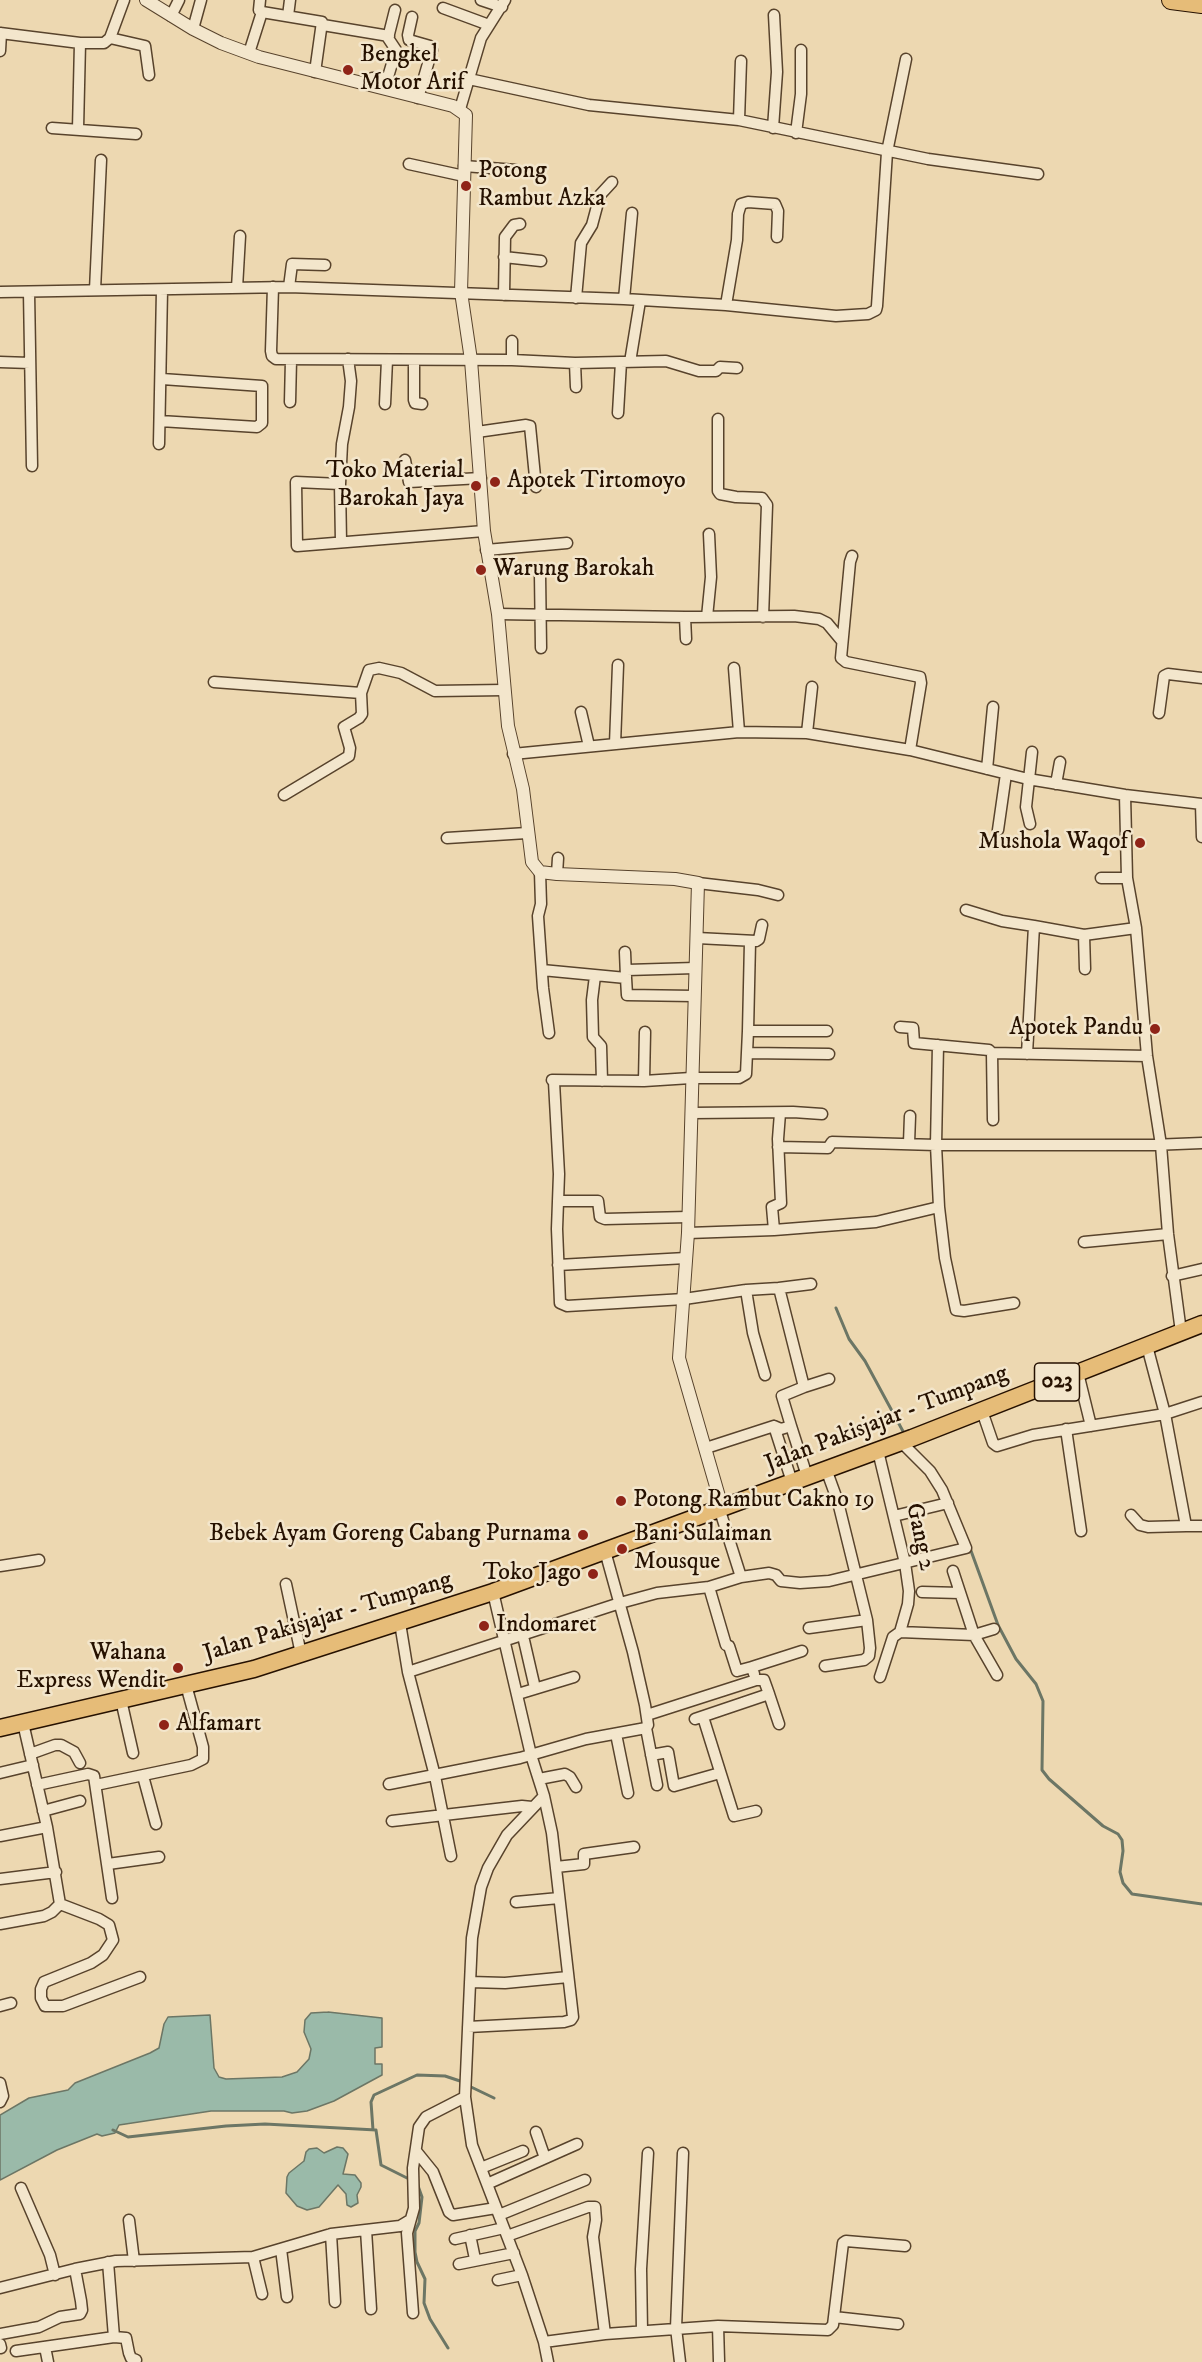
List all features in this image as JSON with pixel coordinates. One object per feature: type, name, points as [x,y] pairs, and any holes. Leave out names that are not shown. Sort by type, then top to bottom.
[{"type":"highway","points":[[1171,0],[1202,4]]},
{"type":"main road","name":"Jalan Pakisjajar - Tumpang","points":[[0,1728],[254,1669],[493,1592],[905,1441],[1202,1324]]},
{"type":"street","points":[[0,51],[1,33],[80,43],[104,43],[110,38],[124,0]]},
{"type":"street","points":[[146,0],[221,43],[315,72],[366,83],[386,83],[418,98],[460,109],[466,115],[461,292],[471,360],[486,550],[498,614],[507,726],[520,753],[532,862],[540,872],[541,904],[538,916],[549,1033]]},
{"type":"street","points":[[171,16],[179,0]]},
{"type":"street","points":[[193,29],[201,0]]},
{"type":"street","points":[[260,0],[259,10],[262,12],[320,21],[323,25],[402,45],[409,40]]},
{"type":"street","points":[[288,16],[290,0]]},
{"type":"street","points":[[460,109],[482,38],[503,3],[481,0]]},
{"type":"street","points":[[443,8],[489,25]]},
{"type":"street","points":[[386,83],[396,50],[392,41],[395,10]]},
{"type":"street","points":[[249,53],[262,12]]},
{"type":"street","points":[[773,128],[777,72],[774,15]]},
{"type":"street","points":[[409,40],[412,17]]},
{"type":"street","points":[[315,72],[323,25]]},
{"type":"street","points":[[110,38],[145,46],[148,75]]},
{"type":"street","points":[[409,40],[432,48],[418,98]]},
{"type":"street","points":[[78,129],[80,43]]},
{"type":"street","points":[[796,133],[801,94],[801,50]]},
{"type":"street","points":[[0,292],[289,287],[624,299],[726,305],[836,316],[868,314],[876,310],[887,152],[906,59]]},
{"type":"street","points":[[739,120],[741,61]]},
{"type":"street","points":[[469,79],[589,105],[739,120],[887,152],[1038,174]]},
{"type":"street","points":[[52,128],[136,134]]},
{"type":"street","points":[[95,290],[101,160]]},
{"type":"street","points":[[409,164],[464,171],[516,170]]},
{"type":"street","points":[[576,298],[581,243],[592,225],[600,195],[612,182]]},
{"type":"street","points":[[726,305],[741,204],[748,202],[776,204],[777,237]]},
{"type":"street","points":[[624,299],[632,213]]},
{"type":"street","points":[[504,295],[505,237],[514,225],[520,224]]},
{"type":"street","points":[[237,288],[240,236]]},
{"type":"street","points":[[504,257],[541,261]]},
{"type":"street","points":[[289,287],[292,264],[325,265]]},
{"type":"street","points":[[273,287],[272,357],[276,359],[512,360],[574,363],[666,361],[699,371],[716,371],[720,367],[737,368]]},
{"type":"street","points":[[159,444],[162,290]]},
{"type":"street","points":[[29,292],[32,466]]},
{"type":"street","points":[[618,412],[626,362],[640,301]]},
{"type":"street","points":[[512,341],[512,360]]},
{"type":"street","points":[[341,542],[342,444],[351,381],[348,359]]},
{"type":"street","points":[[290,402],[291,360]]},
{"type":"street","points":[[385,404],[387,360]]},
{"type":"street","points":[[414,360],[412,394],[415,403],[422,404]]},
{"type":"street","points":[[0,362],[30,363]]},
{"type":"street","points":[[574,363],[576,387]]},
{"type":"street","points":[[160,421],[257,427],[262,423],[262,386],[162,379]]},
{"type":"street","points":[[718,419],[718,491],[720,494],[736,497],[762,498],[767,505],[763,617]]},
{"type":"street","points":[[477,432],[530,426],[536,488]]},
{"type":"street","points":[[405,460],[409,482],[481,478]]},
{"type":"street","points":[[340,484],[299,481],[295,485],[297,546],[484,531]]},
{"type":"street","points":[[707,617],[711,577],[709,534]]},
{"type":"street","points":[[486,550],[567,543]]},
{"type":"street","points":[[852,556],[841,658],[846,662],[920,677],[921,683],[910,750]]},
{"type":"street","points":[[540,574],[541,648]]},
{"type":"street","points":[[498,614],[794,616],[819,619],[827,623],[842,641]]},
{"type":"street","points":[[685,617],[686,639]]},
{"type":"street","points":[[615,744],[618,665]]},
{"type":"street","points":[[284,795],[349,756],[350,748],[344,727],[362,714],[361,693],[369,670],[379,668],[401,674],[435,691],[504,690]]},
{"type":"street","points":[[734,668],[739,732]]},
{"type":"street","points":[[1159,713],[1164,676],[1168,674],[1202,678]]},
{"type":"street","points":[[214,682],[361,693]]},
{"type":"street","points":[[807,733],[812,687]]},
{"type":"street","points":[[987,769],[993,707]]},
{"type":"street","points":[[581,712],[589,746]]},
{"type":"street","points":[[520,753],[739,732],[807,733],[910,750],[1028,778],[1125,795],[1202,804],[1202,837]]},
{"type":"street","points":[[1030,824],[1026,811],[1032,752]]},
{"type":"street","points":[[1056,783],[1060,762]]},
{"type":"street","points":[[999,830],[1006,774]]},
{"type":"street","points":[[1125,795],[1127,878],[1136,928],[1147,1056],[1161,1144],[1172,1276],[1181,1332]]},
{"type":"street","points":[[447,838],[527,832]]},
{"type":"street","points":[[557,874],[558,858]]},
{"type":"street","points":[[540,872],[675,879],[758,890],[778,895]]},
{"type":"street","points":[[1101,878],[1127,878]]},
{"type":"street","points":[[698,883],[688,1233],[679,1358],[706,1448],[722,1508],[721,1514],[741,1577]]},
{"type":"street","points":[[966,910],[1002,921],[1084,935],[1136,928]]},
{"type":"street","points":[[697,938],[750,942],[759,939],[762,925]]},
{"type":"street","points":[[1027,1054],[1034,926]]},
{"type":"street","points":[[1084,935],[1085,969]]},
{"type":"street","points":[[750,942],[747,1072],[744,1076],[644,1081],[553,1081],[559,1201],[559,1297],[563,1305],[684,1299],[812,1284]]},
{"type":"street","points":[[625,952],[627,995],[694,996]]},
{"type":"street","points":[[542,970],[595,976],[695,968]]},
{"type":"street","points":[[595,976],[592,1022],[594,1039],[601,1046],[602,1082]]},
{"type":"street","points":[[900,1027],[913,1028],[914,1043],[989,1050],[992,1053],[1147,1056]]},
{"type":"street","points":[[748,1031],[827,1031]]},
{"type":"street","points":[[644,1081],[645,1032]]},
{"type":"street","points":[[938,1045],[936,1145],[939,1207],[945,1258],[956,1310],[964,1311],[1014,1303]]},
{"type":"street","points":[[747,1053],[828,1054]]},
{"type":"street","points":[[992,1053],[993,1120]]},
{"type":"street","points":[[692,1113],[822,1114]]},
{"type":"street","points":[[774,1230],[772,1206],[780,1203],[778,1147],[780,1113]]},
{"type":"street","points":[[909,1143],[910,1116]]},
{"type":"street","points":[[778,1147],[828,1148],[832,1143],[936,1145],[1202,1143]]},
{"type":"street","points":[[559,1201],[598,1201],[600,1216],[605,1219],[688,1217]]},
{"type":"street","points":[[688,1233],[774,1230],[876,1222],[939,1207]]},
{"type":"street","points":[[1084,1242],[1168,1234]]},
{"type":"street","points":[[558,1265],[686,1257]]},
{"type":"street","points":[[1172,1276],[1202,1269]]},
{"type":"street","points":[[779,1288],[804,1387]]},
{"type":"street","points":[[746,1290],[753,1333],[765,1375]]},
{"type":"street","points":[[1147,1346],[1165,1414],[1186,1526]]},
{"type":"street","points":[[1078,1373],[1091,1425]]},
{"type":"street","points":[[800,1479],[792,1426],[782,1396],[829,1379]]},
{"type":"street","points":[[982,1411],[996,1446],[1033,1435],[1165,1414],[1202,1402]]},
{"type":"street","points":[[706,1448],[774,1426],[781,1429],[792,1426]]},
{"type":"street","points":[[774,1426],[800,1479]]},
{"type":"street","points":[[1066,1429],[1081,1531]]},
{"type":"street","points":[[408,1672],[657,1593],[709,1587],[741,1577],[769,1573],[776,1575],[781,1581],[829,1581],[966,1548],[948,1503],[930,1471],[905,1441]]},
{"type":"street","name":"Gang 2","points":[[878,1451],[905,1563],[909,1598],[900,1632],[893,1637],[880,1677]]},
{"type":"street","points":[[825,1666],[864,1660],[869,1656],[867,1620],[838,1502],[826,1469]]},
{"type":"street","points":[[894,1516],[948,1503]]},
{"type":"street","points":[[1131,1515],[1136,1521],[1148,1527],[1202,1526]]},
{"type":"street","points":[[605,1551],[647,1715],[646,1728],[657,1785]]},
{"type":"street","points":[[0,1566],[39,1560]]},
{"type":"street","points":[[953,1571],[974,1635],[997,1676]]},
{"type":"street","points":[[286,1584],[301,1654]]},
{"type":"street","points":[[709,1587],[726,1645],[729,1646],[738,1671],[802,1652]]},
{"type":"street","points":[[468,2027],[569,2022],[573,2015],[549,1816],[531,1755],[493,1592]]},
{"type":"street","points":[[922,1592],[960,1593]]},
{"type":"street","points":[[808,1628],[867,1620]]},
{"type":"street","points":[[400,1623],[408,1672],[435,1776],[451,1856]]},
{"type":"street","points":[[900,1632],[974,1635],[994,1629]]},
{"type":"street","points":[[523,1636],[535,1688]]},
{"type":"street","points":[[752,1667],[756,1680]]},
{"type":"street","points":[[518,1694],[574,1677]]},
{"type":"street","points":[[647,1715],[763,1678],[779,1724]]},
{"type":"street","points":[[96,1785],[191,1765],[203,1759],[203,1747],[186,1685]]},
{"type":"street","points":[[756,1810],[734,1816],[699,1718],[769,1694]]},
{"type":"street","points":[[121,1700],[133,1752]]},
{"type":"street","points":[[23,1723],[47,1827],[60,1904]]},
{"type":"street","points":[[389,1784],[531,1755],[586,1739],[646,1728]]},
{"type":"street","points":[[616,1734],[628,1793]]},
{"type":"street","points":[[0,1773],[32,1760],[55,1745],[61,1745],[74,1752],[80,1763]]},
{"type":"street","points":[[651,1755],[668,1752],[676,1787],[720,1773]]},
{"type":"street","points":[[539,1779],[565,1773],[576,1786]]},
{"type":"street","points":[[37,1785],[88,1774],[94,1776],[112,1898]]},
{"type":"street","points":[[143,1776],[156,1824]]},
{"type":"street","points":[[544,1796],[507,1835],[488,1868],[481,1887],[472,1938],[466,2088],[472,2145],[514,2253],[544,2342],[548,2362]]},
{"type":"street","points":[[43,1811],[80,1801]]},
{"type":"street","points":[[392,1821],[522,1806],[532,1807]]},
{"type":"street","points":[[0,1836],[47,1827]]},
{"type":"street","points":[[555,1867],[584,1864],[584,1854],[634,1847]]},
{"type":"street","points":[[108,1864],[159,1857]]},
{"type":"street","points":[[0,1879],[56,1872]]},
{"type":"street","points":[[516,1902],[559,1898]]},
{"type":"street","points":[[0,1924],[44,1916],[60,1904]]},
{"type":"street","points":[[60,1904],[109,1924],[112,1940],[103,1955],[91,1963],[44,1982],[41,1998],[45,2006],[63,2006],[140,1977]]},
{"type":"street","points":[[470,1982],[505,1983],[568,1977]]},
{"type":"street","points":[[0,2083],[3,2096],[0,2102]]},
{"type":"street","points":[[413,2313],[407,2233],[414,2208],[413,2182],[421,2121],[466,2088]]},
{"type":"street","points":[[536,2132],[545,2158]]},
{"type":"street","points":[[487,2184],[576,2144]]},
{"type":"street","points":[[416,2151],[433,2172],[449,2212],[453,2215],[498,2212],[585,2180]]},
{"type":"street","points":[[481,2168],[523,2151]]},
{"type":"street","points":[[680,2362],[676,2328],[683,2153]]},
{"type":"street","points":[[642,2331],[641,2269],[648,2154]]},
{"type":"street","points":[[21,2188],[50,2255],[55,2275]]},
{"type":"street","points":[[455,2239],[470,2235],[506,2232],[588,2207],[595,2207],[596,2220],[593,2237],[605,2334]]},
{"type":"street","points":[[129,2220],[135,2261]]},
{"type":"street","points":[[0,2288],[108,2262],[253,2257],[332,2234],[400,2226],[410,2220]]},
{"type":"street","points":[[366,2230],[371,2309]]},
{"type":"street","points":[[332,2234],[335,2302]]},
{"type":"street","points":[[470,2235],[475,2259]]},
{"type":"street","points":[[544,2342],[605,2334],[718,2326],[828,2330],[833,2325],[843,2243],[846,2241],[904,2246]]},
{"type":"street","points":[[281,2249],[287,2297]]},
{"type":"street","points":[[459,2264],[514,2253]]},
{"type":"street","points":[[253,2257],[261,2294]]},
{"type":"street","points":[[108,2262],[114,2337]]},
{"type":"street","points":[[0,2334],[39,2327],[60,2317],[80,2314],[81,2301],[75,2269]]},
{"type":"street","points":[[498,2280],[522,2276]]},
{"type":"street","points":[[834,2318],[898,2324]]},
{"type":"street","points":[[718,2326],[719,2361]]},
{"type":"street","points":[[16,2351],[114,2337],[126,2338],[131,2358],[136,2360]]},
{"type":"street","points":[[45,2347],[48,2362]]},
{"type":"shaded area","points":[[328,2012],[382,2018],[382,2047],[375,2048],[375,2064],[382,2064],[382,2075],[334,2101],[307,2111],[292,2113],[284,2111],[211,2111],[119,2125],[115,2133],[102,2136],[97,2134],[57,2150],[0,2180],[0,2115],[29,2098],[68,2090],[75,2083],[159,2048],[164,2024],[168,2017],[210,2015],[214,2068],[219,2077],[226,2079],[282,2077],[297,2072],[309,2059],[311,2049],[304,2032],[305,2020],[311,2013]]},
{"type":"shaded area","points":[[337,2147],[343,2148],[348,2154],[343,2174],[355,2175],[361,2183],[357,2195],[358,2203],[351,2207],[347,2205],[346,2194],[338,2185],[319,2207],[307,2210],[297,2206],[286,2193],[289,2173],[304,2161],[309,2149],[317,2148],[324,2153]]},
{"type":"waterway","points":[[836,1308],[849,1339],[865,1361],[905,1435]]},
{"type":"waterway","points":[[970,1548],[998,1625],[1016,1659],[1036,1684],[1043,1701],[1042,1770],[1049,1779],[1103,1826],[1118,1834],[1122,1840],[1123,1851],[1120,1872],[1123,1883],[1132,1894],[1202,1904]]},
{"type":"waterway","points":[[373,2130],[371,2102],[374,2095],[417,2075],[445,2076],[463,2082]]},
{"type":"waterway","points":[[469,2086],[494,2098]]},
{"type":"waterway","points":[[113,2130],[128,2137],[265,2124],[376,2130],[381,2165],[411,2180]]},
{"type":"waterway","points":[[417,2183],[422,2197],[419,2223],[415,2231],[415,2252],[425,2279],[424,2303],[430,2319],[448,2348]]},
{"type":"place","name":"Bengkel Motor Arif","points":[[348,70]]},
{"type":"place","name":"Potong Rambut Azka","points":[[466,186]]},
{"type":"place","name":"Apotek Tirtomoyo","points":[[495,482]]},
{"type":"place","name":"Toko Material Barokah Jaya","points":[[476,486]]},
{"type":"place","name":"Warung Barokah","points":[[481,570]]},
{"type":"place","name":"Mushola Waqof","points":[[1140,843]]},
{"type":"place","name":"Apotek Pandu","points":[[1155,1029]]},
{"type":"place","name":"Potong Rambut Cakno 19","points":[[621,1501]]},
{"type":"place","name":"Bebek Ayam Goreng Cabang Purnama","points":[[583,1535]]},
{"type":"place","name":"Bani Sulaiman Mousque","points":[[622,1549]]},
{"type":"place","name":"Toko Jago","points":[[593,1574]]},
{"type":"place","name":"Indomaret","points":[[484,1626]]},
{"type":"place","name":"Wahana Express Wendit","points":[[178,1668]]},
{"type":"place","name":"Alfamart","points":[[164,1725]]}]
